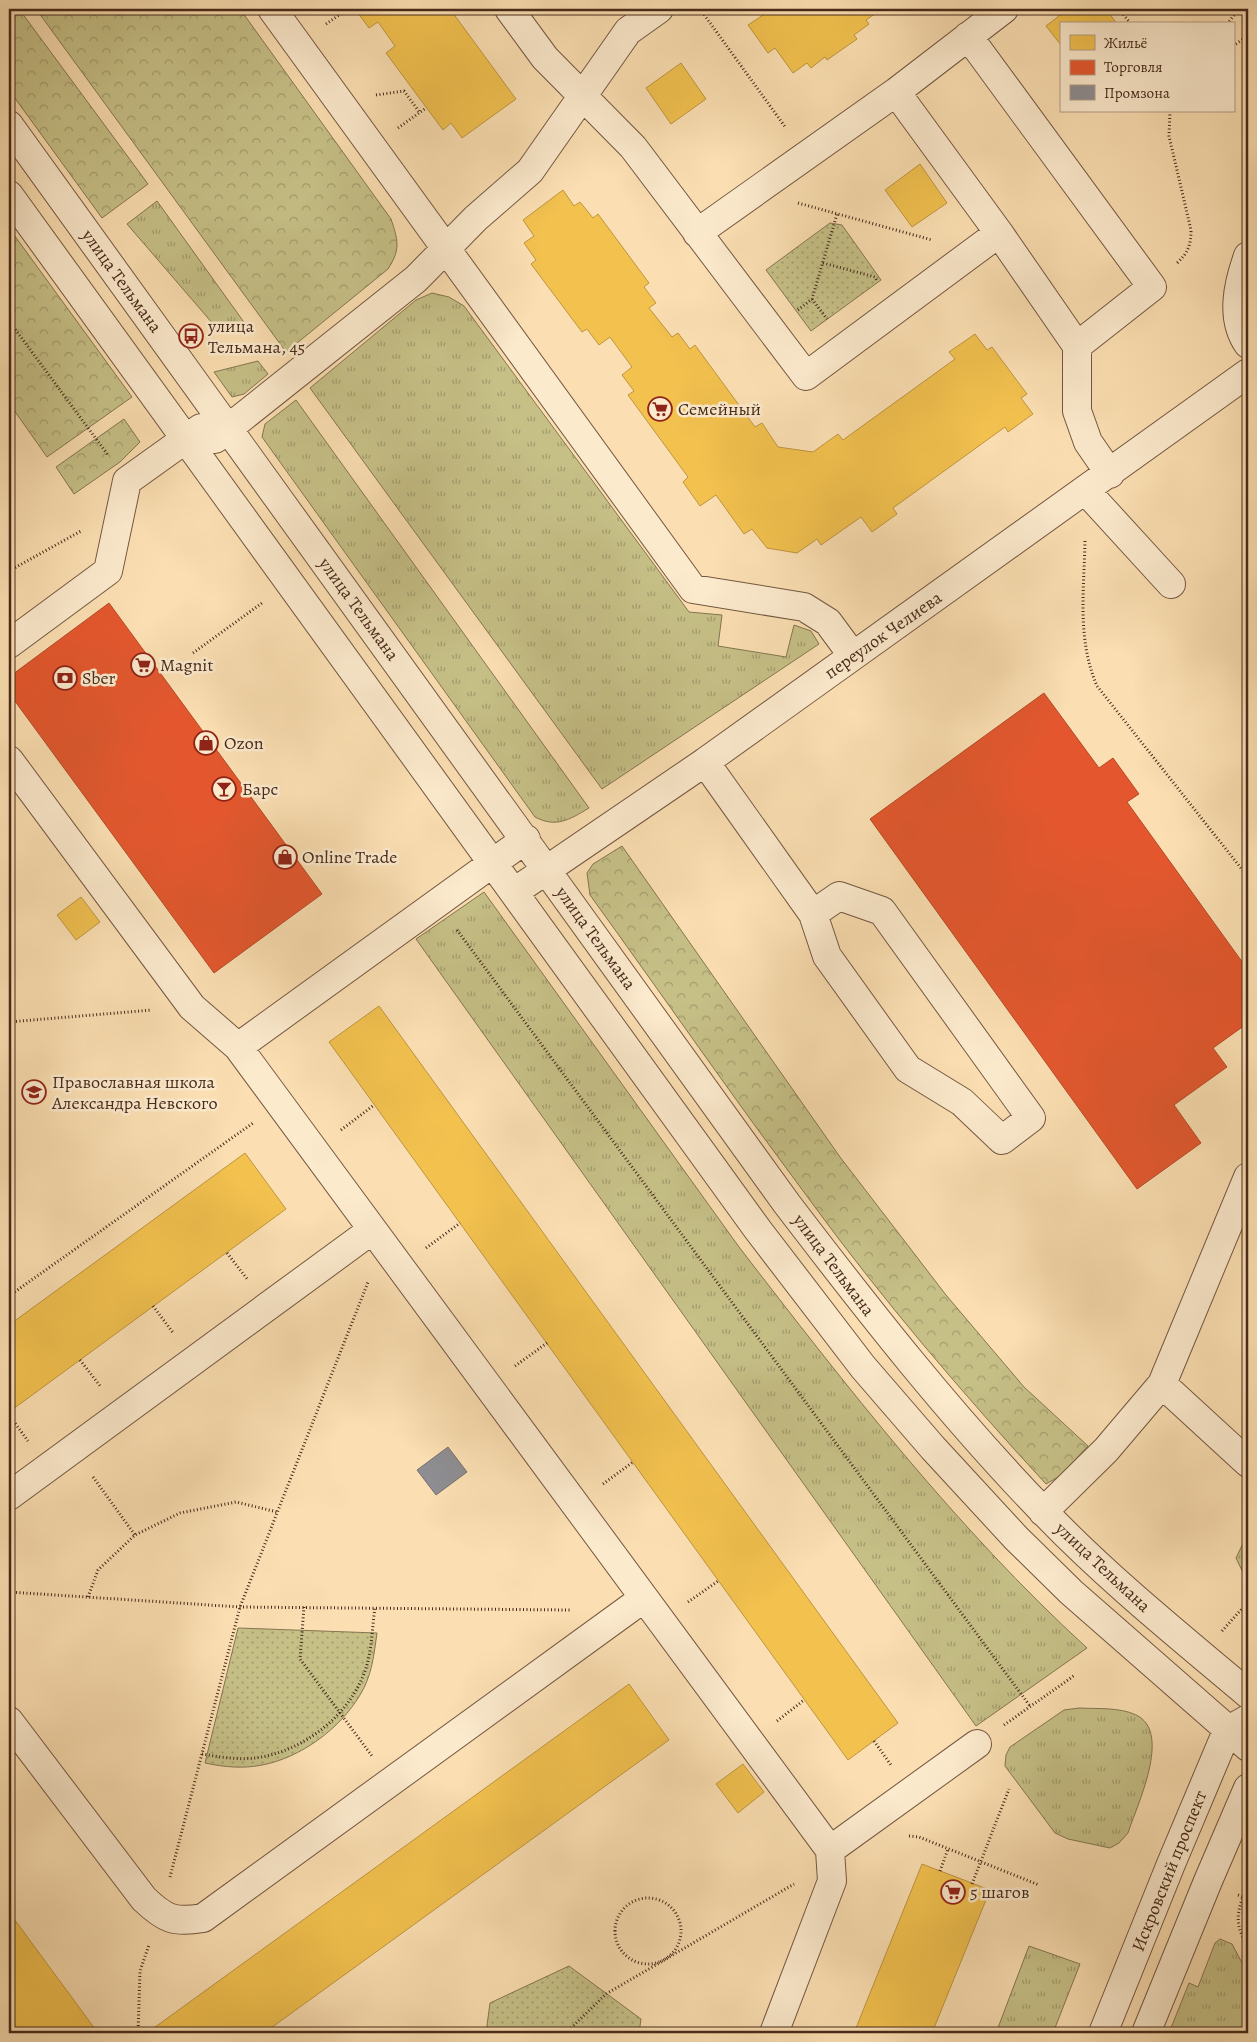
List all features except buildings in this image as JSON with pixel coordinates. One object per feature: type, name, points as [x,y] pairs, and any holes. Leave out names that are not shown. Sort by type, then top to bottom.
[{"type":"street","points":[[272,9],[693,590],[804,607],[828,622],[853,656]]},
{"type":"street","points":[[509,9],[545,58],[633,147],[806,376],[973,250],[999,233]]},
{"type":"street","points":[[9,644],[108,571],[127,481],[192,445],[416,280],[476,218],[530,171],[628,31],[659,9]]},
{"type":"street","points":[[697,233],[896,92],[1004,9]]},
{"type":"street","points":[[968,36],[1152,287],[1077,346]]},
{"type":"street","points":[[896,92],[999,233],[1077,346],[1076,411],[1088,442],[1110,474]]},
{"type":"street","name":"улица Тельмана","points":[[9,125],[526,839],[787,1204],[894,1343],[961,1422],[1043,1512],[1122,1586],[1248,1694]]},
{"type":"street","points":[[9,195],[192,445],[758,1230],[863,1367],[933,1448],[1016,1538],[1071,1592],[1241,1732]]},
{"type":"street","points":[[1248,256],[1236,304],[1243,337],[1248,344]]},
{"type":"street","name":"переулок Челиева","points":[[514,892],[705,762],[1110,474],[1248,373]]},
{"type":"street","points":[[1086,491],[1171,584]]},
{"type":"street","points":[[9,760],[192,1007],[238,1047],[399,1267],[635,1604],[830,1850],[832,1881],[774,2033]]},
{"type":"street","points":[[705,762],[813,914],[827,956],[908,1070],[962,1102],[1002,1140],[1031,1118],[882,911],[838,896],[813,914]]},
{"type":"street","points":[[238,1047],[526,839]]},
{"type":"street","points":[[1043,1512],[1106,1450],[1162,1384],[1248,1177]]},
{"type":"street","points":[[9,1496],[73,1449],[378,1238]]},
{"type":"street","points":[[1162,1384],[1248,1463]]},
{"type":"street","points":[[9,1721],[144,1900],[159,1914],[182,1921],[203,1918],[635,1604]]},
{"type":"street","name":"Искровский проспект","points":[[1103,2033],[1170,1864],[1241,1732]]},
{"type":"street","points":[[830,1850],[977,1744]]},
{"type":"street","points":[[1146,2033],[1248,1788]]},
{"type":"path","points":[[325,25],[346,9]]},
{"type":"path","points":[[700,9],[805,156]]},
{"type":"path","points":[[1119,9],[1129,22]]},
{"type":"path","points":[[1229,22],[1239,9]]},
{"type":"path","points":[[1234,45],[1248,36]]},
{"type":"path","points":[[366,96],[404,91],[420,113]]},
{"type":"path","points":[[392,132],[426,108]]},
{"type":"path","points":[[1152,287],[1186,255],[1191,243],[1191,230],[1170,136],[1170,112]]},
{"type":"path","points":[[754,191],[973,250]]},
{"type":"path","points":[[772,331],[812,299],[837,214]]},
{"type":"path","points":[[823,263],[875,277],[897,308]]},
{"type":"path","points":[[9,321],[127,481]]},
{"type":"path","points":[[1086,491],[1084,639],[1088,664],[1097,686],[1248,877]]},
{"type":"path","points":[[9,572],[88,527]]},
{"type":"path","points":[[193,652],[265,601]]},
{"type":"path","points":[[437,903],[1030,1706]]},
{"type":"path","points":[[9,1022],[192,1007]]},
{"type":"path","points":[[9,1296],[279,1105]]},
{"type":"path","points":[[313,1150],[374,1105]]},
{"type":"path","points":[[399,1267],[460,1223]]},
{"type":"path","points":[[138,2033],[140,1971],[159,1914],[240,1607],[378,1238]]},
{"type":"path","points":[[73,1449],[135,1535]]},
{"type":"path","points":[[88,1597],[98,1570],[135,1535],[180,1513],[236,1502],[277,1512]]},
{"type":"path","points":[[9,1592],[240,1607],[375,1608],[635,1604]]},
{"type":"path","points":[[1217,1637],[1248,1602]]},
{"type":"path","points":[[304,1607],[300,1659],[390,1781]]},
{"type":"path","points":[[202,1754],[225,1758],[255,1758],[287,1750],[315,1734],[340,1712],[356,1691],[366,1668],[375,1608]]},
{"type":"path","points":[[977,1744],[1074,1675]]},
{"type":"path","points":[[874,1741],[879,1749]]},
{"type":"path","points":[[972,1884],[1009,1789]]},
{"type":"path","points":[[858,1830],[919,1836],[1038,1885]]},
{"type":"path","points":[[940,1870],[948,1849]]},
{"type":"path","points":[[566,2033],[606,1994],[798,1882]]},
{"type":"path","points":[[1243,1897],[1237,1914],[1243,1938],[1248,1945]]},
{"type":"path","points":[[655,1898],[669,1905],[679,1918],[682,1934],[676,1949],[665,1960],[650,1964],[634,1961],[622,1951],[616,1936],[617,1920],[626,1907],[639,1899],[655,1898]]},
{"type":"green space","points":[[9,9],[19,9],[148,184],[102,218],[9,90]]},
{"type":"green space","points":[[36,9],[240,9],[391,219],[397,250],[388,269],[286,352]]},
{"type":"green space","points":[[157,201],[246,325],[220,332],[127,224]]},
{"type":"green space","points":[[830,223],[842,225],[881,280],[811,331],[766,270]]},
{"type":"green space","points":[[9,228],[132,397],[47,457],[9,403]]},
{"type":"green space","points":[[432,293],[449,297],[464,306],[689,612],[722,615],[718,646],[786,657],[794,625],[811,631],[819,644],[602,789],[310,388],[416,300]]},
{"type":"green space","points":[[258,361],[268,374],[244,394],[232,397],[214,372]]},
{"type":"green space","points":[[296,400],[589,808],[569,819],[556,822],[549,822],[535,817],[262,437],[265,424]]},
{"type":"green space","points":[[124,419],[140,442],[120,462],[74,494],[56,467]]},
{"type":"green space","points":[[622,846],[840,1157],[946,1295],[1024,1387],[1088,1446],[1060,1476],[1046,1484],[953,1380],[894,1309],[781,1161],[590,895],[587,873],[593,864]]},
{"type":"green space","points":[[484,892],[739,1247],[862,1404],[904,1455],[993,1554],[1087,1648],[976,1726],[416,939]]},
{"type":"green space","points":[[1248,1533],[1248,1583],[1236,1558]]},
{"type":"green space","points":[[238,1628],[377,1633],[372,1665],[364,1688],[342,1719],[318,1740],[291,1756],[262,1765],[248,1767],[205,1763]]},
{"type":"green space","points":[[1079,1708],[1130,1712],[1147,1724],[1151,1737],[1152,1753],[1149,1771],[1128,1833],[1119,1843],[1110,1848],[1068,1839],[1055,1833],[1005,1766],[1006,1755],[1010,1747],[1064,1710]]},
{"type":"green space","points":[[1220,1939],[1232,1944],[1248,1974],[1248,2033],[1169,2033],[1189,1983],[1198,1987],[1215,1943]]},
{"type":"green space","points":[[1029,1946],[1080,1964],[1053,2033],[996,2033]]},
{"type":"green space","points":[[569,1966],[641,2019],[639,2033],[486,2033],[490,2003]]},
{"type":"place","name":"улица Тельмана, 45","points":[[191,336]]},
{"type":"place","name":"Семейный","points":[[660,409]]},
{"type":"place","name":"Magnit","points":[[143,665]]},
{"type":"place","name":"Sber","points":[[65,678]]},
{"type":"place","name":"Ozon","points":[[206,743]]},
{"type":"place","name":"Барс","points":[[224,789]]},
{"type":"place","name":"Online Trade","points":[[285,857]]},
{"type":"place","name":"Православная школа Александра Невского","points":[[34,1092]]},
{"type":"place","name":"5 шагов","points":[[953,1892]]}]
